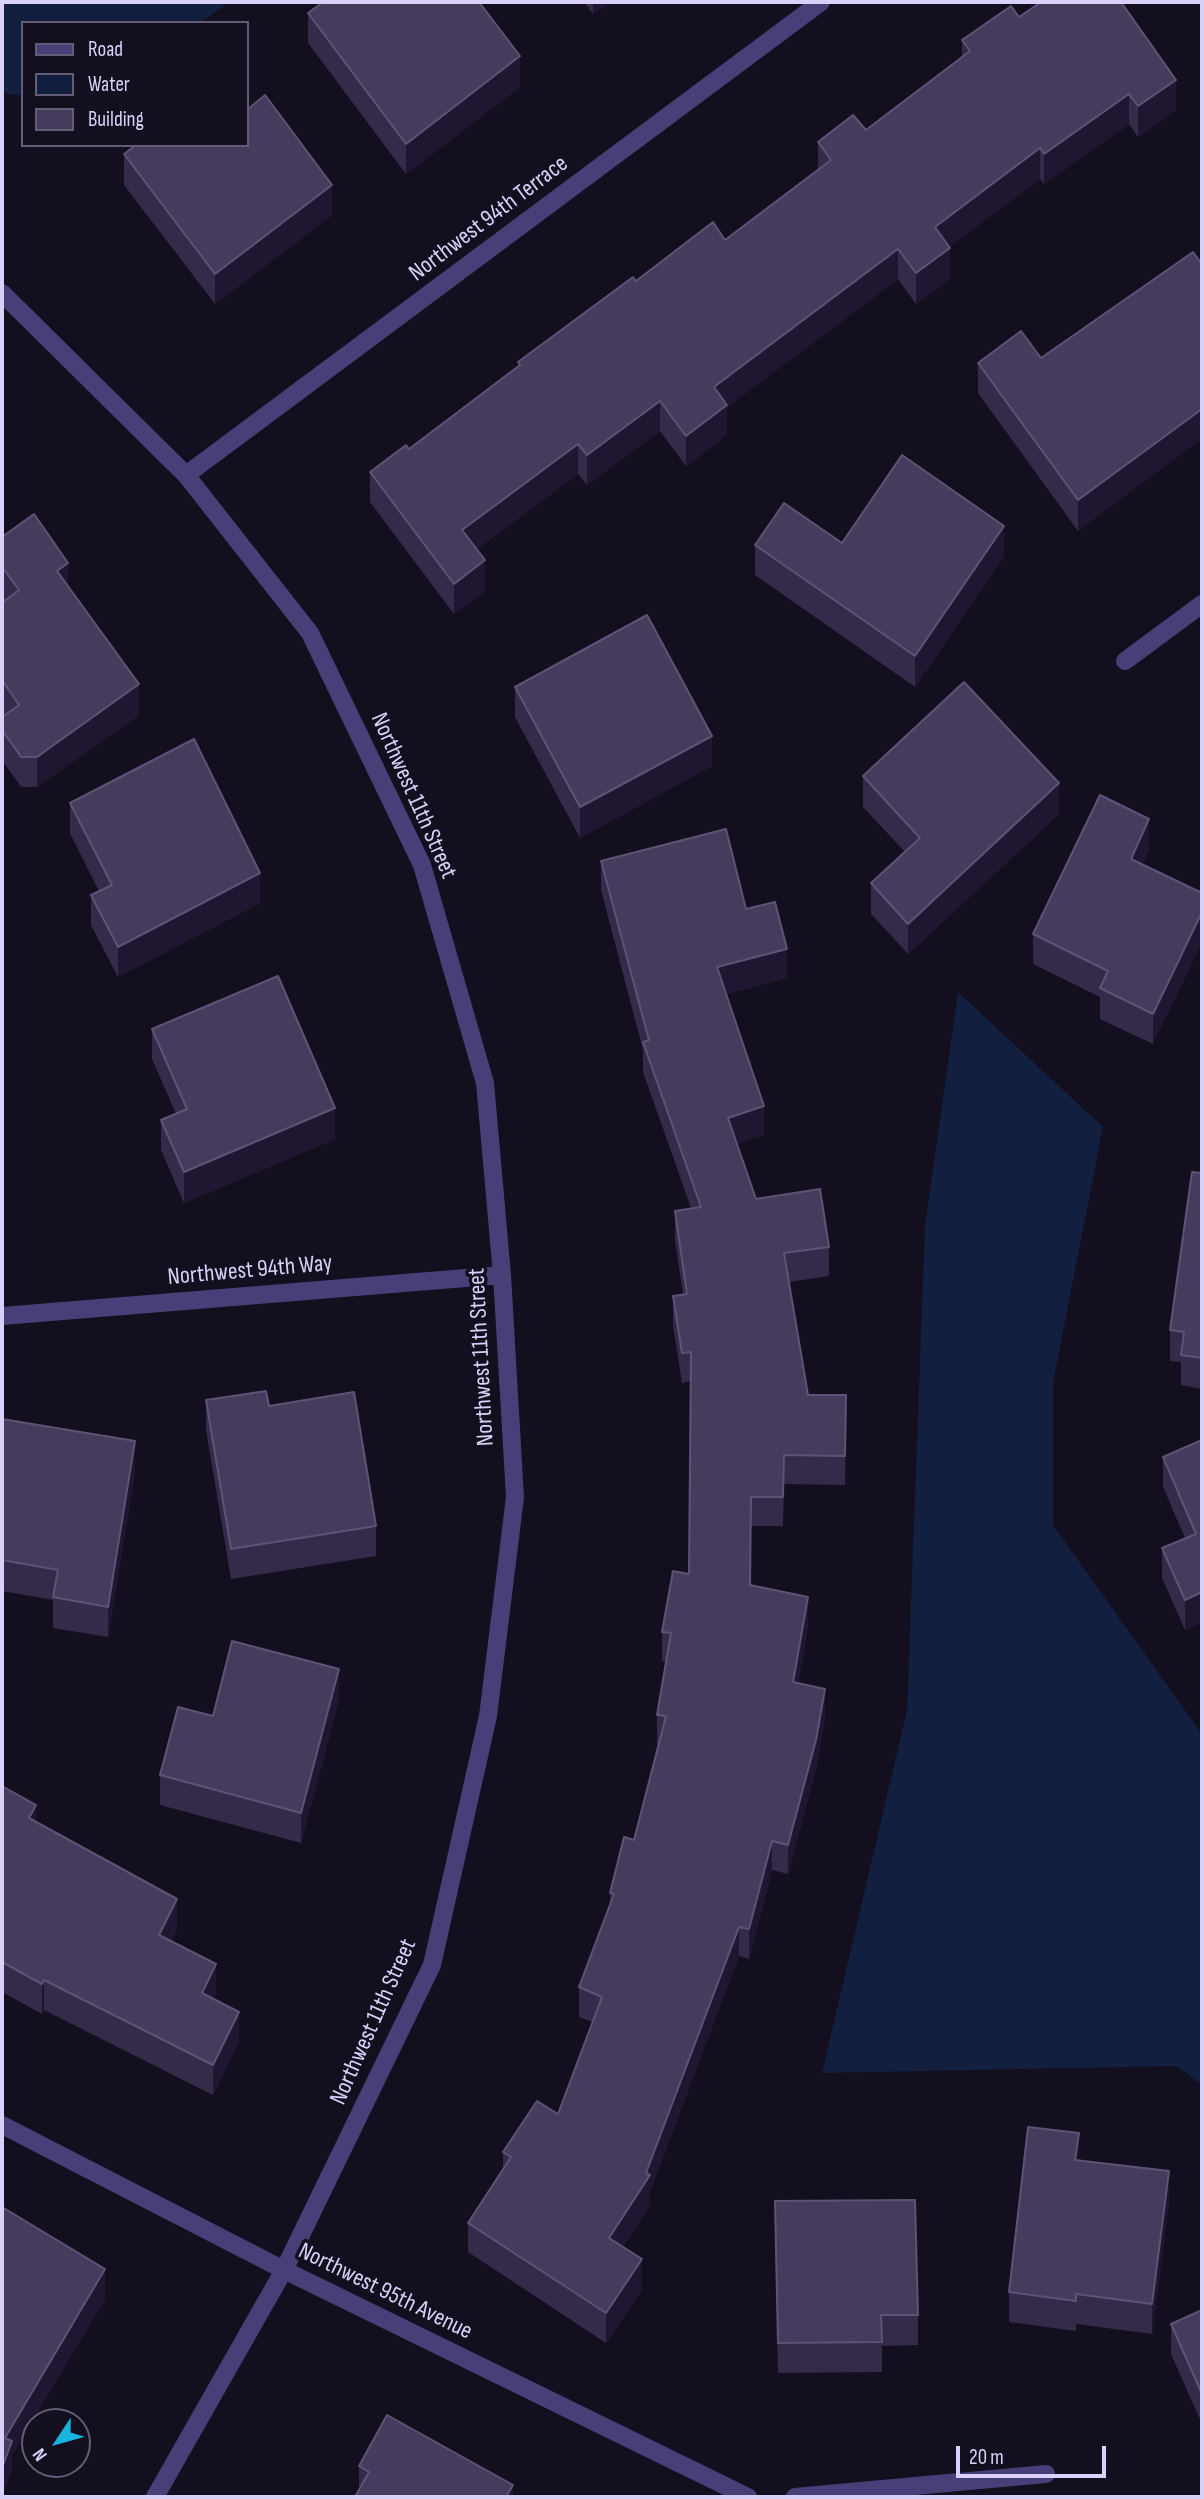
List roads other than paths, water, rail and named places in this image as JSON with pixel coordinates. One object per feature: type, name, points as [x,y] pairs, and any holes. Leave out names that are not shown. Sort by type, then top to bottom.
[{"type":"street","name":"Northwest 94th Terrace","points":[[186,475],[821,2]]},
{"type":"street","name":"Northwest 11th Street","points":[[2,293],[186,475],[310,633],[422,865],[485,1083],[502,1275],[514,1497],[488,1716],[432,1965],[284,2270],[155,2497]]},
{"type":"street","points":[[1125,661],[1202,604]]},
{"type":"street","name":"Northwest 94th Way","points":[[2,1316],[502,1275]]},
{"type":"street","name":"Northwest 95th Avenue","points":[[2,2125],[284,2270],[748,2497]]},
{"type":"street","points":[[794,2497],[1046,2474]]},
{"type":"water","points":[[2,2],[229,2],[203,21],[21,21],[21,95],[7,94],[2,89]]},
{"type":"water","points":[[958,992],[1103,1127],[1053,1383],[1053,1525],[1202,1734],[1202,2085],[1176,2066],[822,2073],[907,1710],[925,1226]]}]
